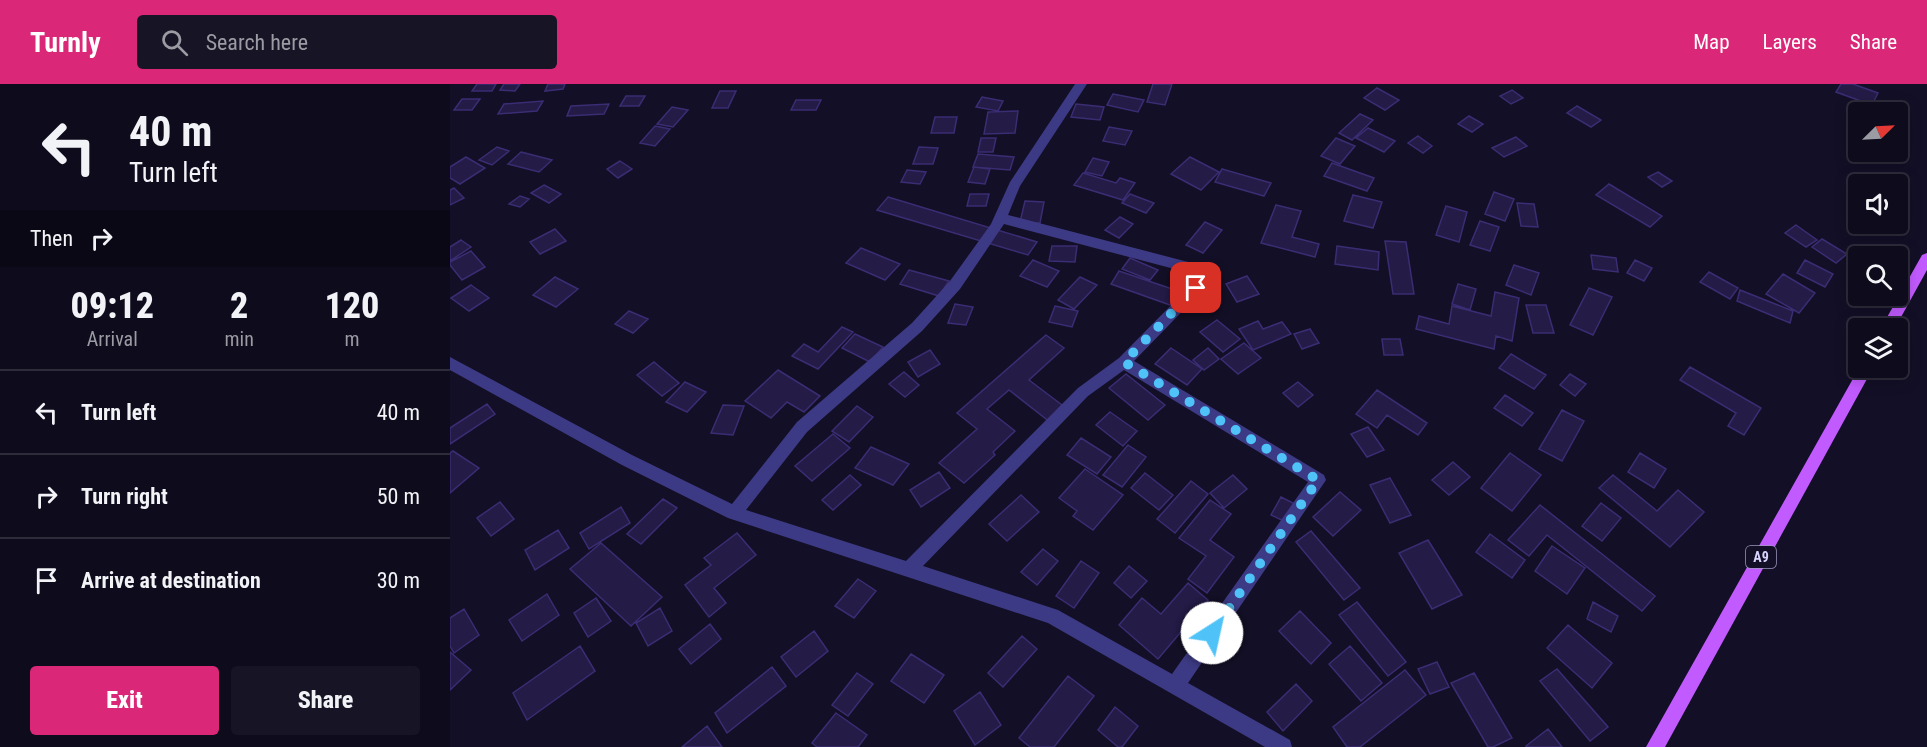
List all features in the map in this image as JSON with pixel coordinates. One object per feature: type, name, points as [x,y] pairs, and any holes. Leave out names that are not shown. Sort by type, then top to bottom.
[{"type":"main road","points":[[1894,318],[1927,258]]},
{"type":"main road","name":"A9","points":[[1656,747],[1860,378]]},
{"type":"street","points":[[734,513],[802,427],[916,327],[956,285],[1000,218],[1014,185],[1081,84]]},
{"type":"street","points":[[908,570],[1083,392],[1124,362],[1196,288],[1187,267],[1000,218]]},
{"type":"street","points":[[1124,362],[1318,480],[1175,686]]},
{"type":"street","points":[[450,363],[627,460],[734,513],[1052,616],[1283,747]]},
{"type":"building","points":[[477,84],[496,84],[492,91],[472,91]]},
{"type":"building","points":[[504,84],[520,84],[515,91],[500,90]]},
{"type":"building","points":[[548,84],[565,84],[563,89],[545,91]]},
{"type":"building","points":[[1153,84],[1172,84],[1165,105],[1147,102]]},
{"type":"building","points":[[1841,84],[1853,84],[1878,93],[1874,102],[1864,102],[1836,92]]},
{"type":"building","points":[[1377,88],[1399,100],[1385,110],[1364,98]]},
{"type":"building","points":[[1512,90],[1523,98],[1511,104],[1500,96]]},
{"type":"building","points":[[720,91],[736,91],[728,108],[712,108]]},
{"type":"building","points":[[1113,94],[1144,100],[1138,112],[1107,105]]},
{"type":"building","points":[[626,96],[645,96],[639,106],[620,106]]},
{"type":"building","points":[[982,97],[1003,101],[998,111],[976,107]]},
{"type":"building","points":[[462,99],[480,99],[472,110],[454,110]]},
{"type":"building","points":[[796,100],[821,100],[816,110],[791,110]]},
{"type":"building","points":[[543,101],[537,111],[498,114],[504,104]]},
{"type":"building","points":[[609,104],[604,114],[567,116],[571,106]]},
{"type":"building","points":[[1076,104],[1104,107],[1100,120],[1071,117]]},
{"type":"building","points":[[1577,106],[1601,120],[1591,127],[1567,113]]},
{"type":"building","points":[[672,107],[688,110],[673,127],[657,124]]},
{"type":"building","points":[[1018,111],[1015,133],[984,134],[988,112]]},
{"type":"building","points":[[1360,114],[1373,120],[1352,140],[1339,133]]},
{"type":"building","points":[[1469,116],[1483,124],[1472,132],[1458,124]]},
{"type":"building","points":[[935,117],[957,117],[954,133],[931,133]]},
{"type":"building","points":[[655,126],[670,129],[655,146],[640,143]]},
{"type":"building","points":[[1109,127],[1132,131],[1125,145],[1103,141]]},
{"type":"building","points":[[1368,128],[1395,141],[1384,152],[1356,138]]},
{"type":"building","points":[[1418,136],[1432,146],[1423,153],[1408,143]]},
{"type":"building","points":[[1516,137],[1527,146],[1504,157],[1492,148]]},
{"type":"building","points":[[981,138],[996,138],[993,152],[978,152]]},
{"type":"building","points":[[1336,138],[1355,146],[1340,164],[1321,156]]},
{"type":"building","points":[[497,147],[509,151],[492,165],[479,160]]},
{"type":"building","points":[[919,147],[938,148],[933,164],[913,164]]},
{"type":"building","points":[[521,152],[552,160],[539,172],[508,164]]},
{"type":"building","points":[[978,154],[1014,157],[1010,170],[973,167]]},
{"type":"building","points":[[466,157],[485,168],[460,184],[450,178],[450,167]]},
{"type":"building","points":[[1190,157],[1219,172],[1201,190],[1171,174]]},
{"type":"building","points":[[1093,158],[1109,162],[1102,176],[1085,172]]},
{"type":"building","points":[[620,161],[632,169],[618,178],[607,169]]},
{"type":"building","points":[[1332,163],[1374,178],[1367,191],[1324,176]]},
{"type":"building","points":[[974,167],[990,169],[985,184],[968,182]]},
{"type":"building","points":[[1222,169],[1271,183],[1264,196],[1215,182]]},
{"type":"building","points":[[907,170],[926,172],[920,184],[901,182]]},
{"type":"building","points":[[1658,172],[1672,181],[1662,187],[1648,177]]},
{"type":"building","points":[[1083,173],[1116,183],[1120,178],[1135,183],[1123,200],[1074,185]]},
{"type":"building","points":[[1609,184],[1662,216],[1650,227],[1596,195]]},
{"type":"building","points":[[544,185],[561,194],[549,203],[531,193]]},
{"type":"building","points":[[454,188],[464,198],[450,205],[450,190]]},
{"type":"building","points":[[1494,192],[1514,199],[1505,221],[1485,214]]},
{"type":"building","points":[[970,194],[989,194],[986,206],[967,206]]},
{"type":"building","points":[[1130,194],[1154,203],[1146,213],[1122,203]]},
{"type":"building","points":[[1353,195],[1382,202],[1373,228],[1344,221]]},
{"type":"building","points":[[520,196],[529,199],[520,207],[509,204]]},
{"type":"building","points":[[888,197],[1037,242],[1028,255],[877,210]]},
{"type":"building","points":[[1025,201],[1044,202],[1040,223],[1020,222]]},
{"type":"building","points":[[1517,203],[1534,204],[1538,227],[1521,226]]},
{"type":"building","points":[[1276,205],[1301,211],[1292,237],[1319,244],[1315,257],[1261,243]]},
{"type":"building","points":[[1446,206],[1467,212],[1459,242],[1436,235]]},
{"type":"building","points":[[1120,217],[1133,224],[1119,238],[1105,230]]},
{"type":"building","points":[[1480,221],[1499,227],[1490,251],[1470,245]]},
{"type":"building","points":[[1205,222],[1222,230],[1203,253],[1186,245]]},
{"type":"building","points":[[1796,225],[1817,240],[1806,247],[1785,233]]},
{"type":"building","points":[[555,229],[566,241],[540,254],[530,242]]},
{"type":"building","points":[[1822,239],[1847,254],[1836,263],[1812,247]]},
{"type":"building","points":[[461,240],[471,247],[450,261],[450,247]]},
{"type":"building","points":[[1385,241],[1406,242],[1414,294],[1393,294]]},
{"type":"building","points":[[1052,246],[1077,246],[1075,262],[1049,261]]},
{"type":"building","points":[[1337,246],[1379,252],[1378,270],[1335,264]]},
{"type":"building","points":[[861,248],[900,264],[885,280],[846,263]]},
{"type":"building","points":[[471,251],[485,267],[462,280],[450,262]]},
{"type":"building","points":[[1591,255],[1616,258],[1618,272],[1593,269]]},
{"type":"building","points":[[1130,258],[1158,270],[1150,280],[1122,269]]},
{"type":"building","points":[[1033,260],[1059,271],[1047,287],[1020,276]]},
{"type":"building","points":[[1635,260],[1652,268],[1644,281],[1627,273]]},
{"type":"building","points":[[1805,260],[1833,274],[1825,287],[1797,273]]},
{"type":"building","points":[[1514,265],[1539,273],[1531,295],[1506,285]]},
{"type":"building","points":[[909,270],[949,281],[939,296],[900,284]]},
{"type":"building","points":[[1119,271],[1178,291],[1170,305],[1111,284]]},
{"type":"building","points":[[1709,272],[1738,288],[1730,299],[1700,282]]},
{"type":"building","points":[[1783,274],[1815,293],[1799,313],[1766,294]]},
{"type":"building","points":[[1247,276],[1259,294],[1237,302],[1226,284]]},
{"type":"building","points":[[555,277],[578,289],[556,307],[533,295]]},
{"type":"building","points":[[1080,277],[1097,285],[1074,309],[1058,300]]},
{"type":"building","points":[[1458,284],[1476,289],[1470,310],[1452,304]]},
{"type":"building","points":[[471,285],[489,298],[469,311],[451,298]]},
{"type":"building","points":[[1589,288],[1612,297],[1593,335],[1570,325]]},
{"type":"building","points":[[1740,290],[1793,311],[1790,323],[1737,301]]},
{"type":"building","points":[[1495,292],[1519,298],[1512,341],[1496,336],[1494,349],[1416,329],[1419,316],[1449,324],[1452,306],[1491,316]]},
{"type":"building","points":[[955,304],[973,307],[966,325],[948,323]]},
{"type":"building","points":[[1526,305],[1546,305],[1554,333],[1533,333]]},
{"type":"building","points":[[1055,306],[1078,311],[1072,327],[1049,322]]},
{"type":"building","points":[[629,311],[648,319],[633,333],[615,324]]},
{"type":"building","points":[[1217,320],[1240,339],[1223,352],[1200,332]]},
{"type":"building","points":[[1258,321],[1263,329],[1282,322],[1291,334],[1253,350],[1239,329]]},
{"type":"building","points":[[842,327],[853,332],[818,369],[792,356],[804,344],[818,352]]},
{"type":"building","points":[[1310,329],[1319,343],[1302,349],[1294,334]]},
{"type":"building","points":[[855,334],[883,347],[870,362],[842,348]]},
{"type":"building","points":[[1046,335],[1064,348],[1029,380],[1070,411],[1055,426],[1009,390],[987,409],[1015,431],[993,452],[995,455],[964,483],[939,463],[977,429],[957,413]]},
{"type":"building","points":[[1382,339],[1400,339],[1403,355],[1384,355]]},
{"type":"building","points":[[1244,343],[1261,358],[1238,374],[1221,359]]},
{"type":"building","points":[[1171,348],[1202,369],[1187,385],[1155,364]]},
{"type":"building","points":[[1208,348],[1219,359],[1204,370],[1193,360]]},
{"type":"building","points":[[930,350],[940,364],[918,377],[908,362]]},
{"type":"building","points":[[1511,354],[1546,375],[1534,389],[1499,368]]},
{"type":"building","points":[[654,362],[679,383],[662,396],[637,375]]},
{"type":"building","points":[[1690,367],[1761,408],[1744,435],[1728,426],[1736,413],[1680,380]]},
{"type":"building","points":[[778,370],[820,396],[804,412],[787,402],[771,418],[745,401]]},
{"type":"building","points":[[904,372],[919,385],[905,397],[889,384]]},
{"type":"building","points":[[1126,374],[1165,405],[1148,420],[1109,388]]},
{"type":"building","points":[[1570,374],[1586,384],[1575,396],[1560,385]]},
{"type":"building","points":[[685,382],[706,392],[687,412],[666,402]]},
{"type":"building","points":[[1298,382],[1313,395],[1298,407],[1283,393]]},
{"type":"building","points":[[1377,390],[1427,423],[1418,435],[1387,415],[1377,428],[1356,414]]},
{"type":"building","points":[[1505,395],[1533,413],[1522,426],[1494,408]]},
{"type":"building","points":[[487,404],[495,414],[450,444],[450,428]]},
{"type":"building","points":[[723,405],[744,406],[733,435],[711,433]]},
{"type":"building","points":[[857,406],[873,417],[849,442],[832,431]]},
{"type":"building","points":[[1562,410],[1584,421],[1562,461],[1539,449]]},
{"type":"building","points":[[1110,412],[1137,431],[1123,446],[1096,425]]},
{"type":"building","points":[[1368,427],[1384,450],[1367,457],[1351,434]]},
{"type":"building","points":[[833,434],[850,448],[812,481],[795,466]]},
{"type":"building","points":[[1081,438],[1111,457],[1097,474],[1067,455]]},
{"type":"building","points":[[1128,445],[1146,457],[1122,487],[1103,475]]},
{"type":"building","points":[[871,447],[909,464],[893,485],[855,468]]},
{"type":"building","points":[[453,451],[479,468],[450,493],[450,453]]},
{"type":"building","points":[[1510,453],[1541,475],[1512,511],[1481,488]]},
{"type":"building","points":[[1640,453],[1666,469],[1654,488],[1628,472]]},
{"type":"building","points":[[1453,462],[1470,477],[1449,495],[1432,480]]},
{"type":"building","points":[[1085,469],[1123,495],[1093,530],[1073,516],[1077,511],[1059,498]]},
{"type":"building","points":[[939,472],[950,488],[921,507],[910,490]]},
{"type":"building","points":[[1145,473],[1173,495],[1159,510],[1131,488]]},
{"type":"building","points":[[850,475],[861,485],[833,510],[822,500]]},
{"type":"building","points":[[1233,475],[1247,489],[1224,508],[1210,493]]},
{"type":"building","points":[[1613,475],[1657,511],[1678,490],[1704,512],[1670,547],[1599,488]]},
{"type":"building","points":[[1390,478],[1411,515],[1390,523],[1370,485]]},
{"type":"building","points":[[1191,481],[1208,494],[1175,533],[1157,519]]},
{"type":"building","points":[[1340,492],[1361,510],[1333,536],[1313,517]]},
{"type":"building","points":[[1021,495],[1039,512],[1007,541],[989,524]]},
{"type":"building","points":[[1281,497],[1299,506],[1290,524],[1271,515]]},
{"type":"building","points":[[663,499],[677,508],[641,544],[627,534]]},
{"type":"building","points":[[1210,500],[1231,514],[1210,540],[1234,557],[1207,593],[1188,579],[1206,556],[1179,538]]},
{"type":"building","points":[[500,502],[514,519],[491,536],[477,518]]},
{"type":"building","points":[[1601,503],[1621,518],[1602,541],[1582,526]]},
{"type":"building","points":[[1540,505],[1655,596],[1642,611],[1547,535],[1529,556],[1508,540]]},
{"type":"building","points":[[621,507],[630,523],[589,549],[580,533]]},
{"type":"building","points":[[558,530],[569,548],[535,570],[525,550]]},
{"type":"building","points":[[1311,531],[1360,588],[1344,600],[1296,542]]},
{"type":"building","points":[[737,533],[756,555],[714,588],[726,603],[709,617],[685,585],[711,565],[704,558]]},
{"type":"building","points":[[1490,534],[1525,560],[1512,578],[1476,552]]},
{"type":"building","points":[[1428,540],[1462,595],[1432,609],[1399,553]]},
{"type":"building","points":[[601,543],[662,597],[631,626],[570,569]]},
{"type":"building","points":[[1552,546],[1585,568],[1567,594],[1535,571]]},
{"type":"building","points":[[1043,549],[1058,561],[1037,585],[1021,572]]},
{"type":"building","points":[[1081,561],[1099,573],[1074,608],[1056,596]]},
{"type":"building","points":[[1129,566],[1147,581],[1131,598],[1114,583]]},
{"type":"building","points":[[858,579],[876,591],[854,618],[835,606]]},
{"type":"building","points":[[1188,583],[1208,600],[1158,659],[1119,625],[1142,598],[1161,614]]},
{"type":"building","points":[[547,594],[559,615],[522,641],[509,620]]},
{"type":"building","points":[[596,598],[611,621],[588,637],[574,613]]},
{"type":"building","points":[[1357,602],[1406,662],[1388,676],[1339,615]]},
{"type":"building","points":[[1593,602],[1618,616],[1611,632],[1587,619]]},
{"type":"building","points":[[660,608],[672,631],[648,646],[636,623]]},
{"type":"building","points":[[464,609],[479,635],[454,653],[450,646],[450,618]]},
{"type":"building","points":[[1300,611],[1331,643],[1311,664],[1279,631]]},
{"type":"building","points":[[710,624],[721,639],[691,664],[679,649]]},
{"type":"building","points":[[1568,625],[1612,663],[1592,688],[1547,648]]},
{"type":"building","points":[[814,631],[828,651],[796,677],[781,657]]},
{"type":"building","points":[[1022,636],[1037,649],[1003,687],[988,673]]},
{"type":"building","points":[[580,646],[595,671],[527,720],[513,693]]},
{"type":"building","points":[[1350,646],[1382,683],[1361,701],[1329,664]]},
{"type":"building","points":[[450,652],[471,670],[450,690]]},
{"type":"building","points":[[911,654],[944,675],[924,703],[891,681]]},
{"type":"building","points":[[1437,662],[1449,687],[1430,694],[1418,669]]},
{"type":"building","points":[[772,667],[786,686],[727,733],[715,713]]},
{"type":"building","points":[[1557,669],[1608,727],[1590,741],[1540,681]]},
{"type":"building","points":[[1405,670],[1426,695],[1360,747],[1347,747],[1333,727]]},
{"type":"building","points":[[857,673],[873,684],[848,716],[832,705]]},
{"type":"building","points":[[1474,673],[1512,738],[1493,747],[1488,747],[1451,683]]},
{"type":"building","points":[[1068,676],[1094,696],[1054,747],[1030,747],[1019,738]]},
{"type":"building","points":[[1296,684],[1312,701],[1283,731],[1267,712]]},
{"type":"building","points":[[980,692],[1001,725],[975,745],[954,711]]},
{"type":"building","points":[[1115,707],[1138,726],[1122,747],[1118,747],[1098,730]]},
{"type":"building","points":[[836,713],[867,735],[858,747],[817,747],[812,743]]},
{"type":"building","points":[[707,726],[722,747],[682,747]]},
{"type":"building","points":[[1548,729],[1562,747],[1526,746]]},
{"type":"route","points":[[1196,288],[1124,362],[1318,480],[1275,546],[1212,633]]}]
